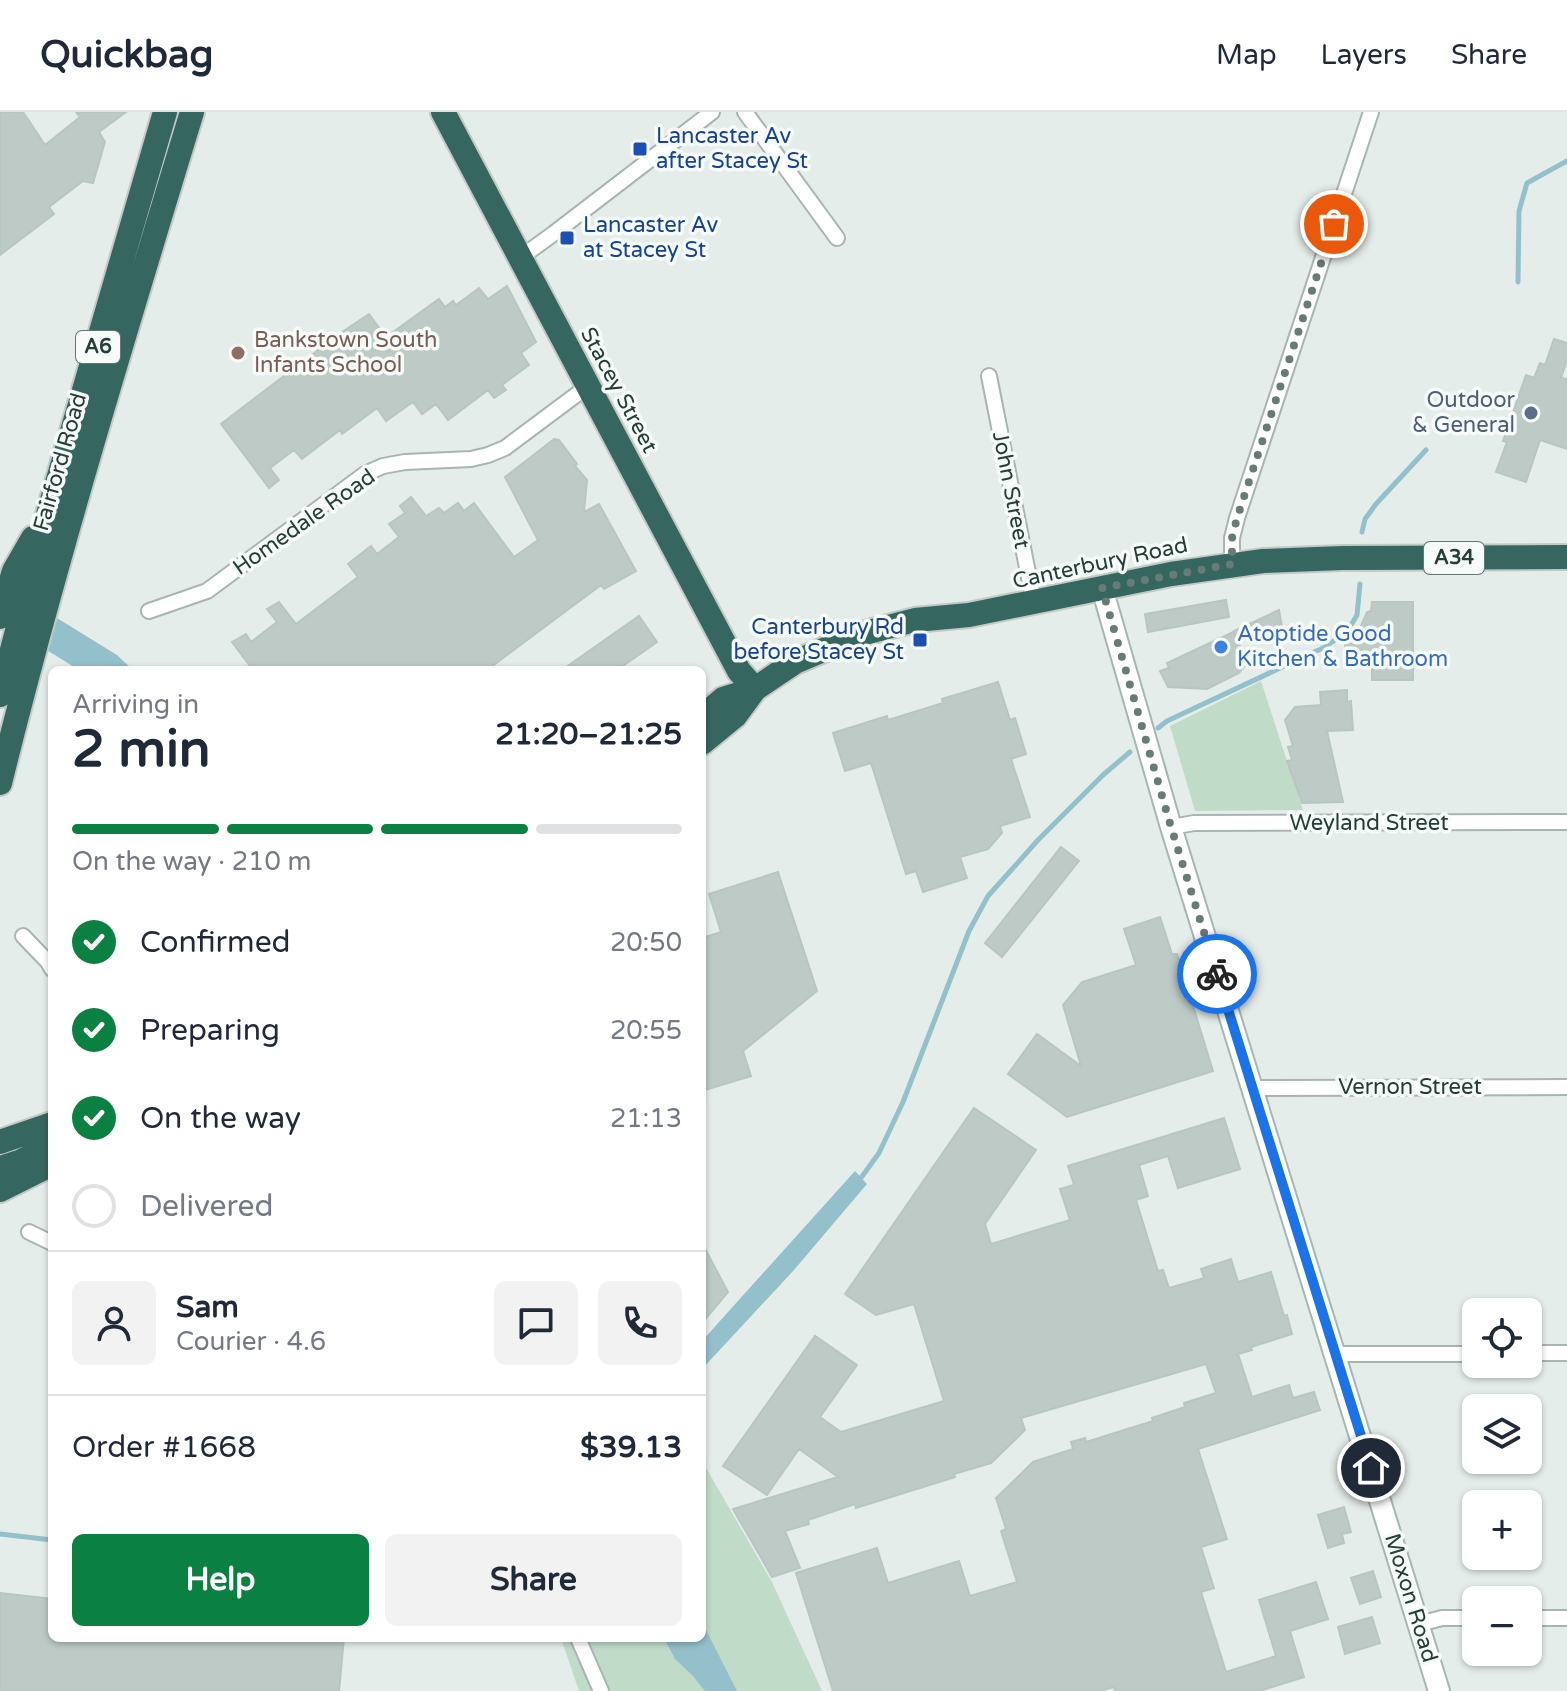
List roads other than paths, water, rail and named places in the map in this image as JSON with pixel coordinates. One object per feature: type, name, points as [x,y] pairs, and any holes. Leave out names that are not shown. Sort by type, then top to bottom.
[{"type":"highway","name":"Fairford Road","points":[[0,695],[50,507],[165,112]]},
{"type":"highway","name":"Fairford Road","points":[[0,783],[31,582],[109,386],[192,112]]},
{"type":"highway","name":"Stacey Street","points":[[443,112],[739,671],[755,689]]},
{"type":"highway","name":"Canterbury Road","points":[[706,714],[723,699],[755,689],[795,662],[861,634],[915,620],[969,615],[1232,564],[1291,559],[1567,557]]},
{"type":"highway","points":[[0,617],[31,582]]},
{"type":"highway","name":"Canterbury Road","points":[[706,740],[735,716],[755,689]]},
{"type":"highway","points":[[0,1142],[48,1125]]},
{"type":"highway","points":[[0,1168],[48,1148]]},
{"type":"highway","points":[[0,1190],[48,1166]]},
{"type":"main road","name":"Moxon Road","points":[[1102,588],[1171,827],[1439,1691]]},
{"type":"street","points":[[520,258],[712,112]]},
{"type":"street","points":[[745,112],[837,238]]},
{"type":"street","points":[[1232,564],[1232,538],[1237,518],[1371,112]]},
{"type":"street","name":"John Street","points":[[989,376],[1034,603]]},
{"type":"street","name":"Homedale Road","points":[[149,611],[207,591],[365,474],[383,466],[405,462],[471,459],[488,455],[505,448],[588,386]]},
{"type":"street","name":"Weyland Street","points":[[1171,827],[1194,823],[1567,822]]},
{"type":"street","points":[[23,936],[48,962]]},
{"type":"street","name":"Vernon Street","points":[[1252,1088],[1567,1087]]},
{"type":"street","points":[[29,1232],[48,1241]]},
{"type":"street","points":[[1542,1353],[1567,1353]]},
{"type":"street","points":[[1335,1354],[1462,1354]]},
{"type":"street","points":[[1419,1624],[1442,1618],[1462,1618]]},
{"type":"street","points":[[1542,1618],[1567,1618]]},
{"type":"street","points":[[580,1642],[601,1691]]},
{"type":"water","points":[[0,583],[117,655],[129,666],[73,666],[0,621]]},
{"type":"water","points":[[855,1171],[867,1184],[794,1270],[706,1365],[706,1337]]},
{"type":"water","points":[[706,1630],[737,1691],[705,1691],[675,1659],[666,1642],[706,1642]]},
{"type":"waterway","points":[[1518,282],[1519,211],[1527,183],[1567,161]]},
{"type":"waterway","points":[[1362,532],[1365,519],[1376,504],[1426,450]]},
{"type":"waterway","points":[[1158,728],[1323,648],[1347,632],[1357,615],[1360,584]]},
{"type":"waterway","points":[[858,1182],[879,1153],[903,1102],[969,931],[988,896],[1038,840],[1130,752]]},
{"type":"waterway","points":[[0,1534],[48,1540]]},
{"type":"place","name":"Lancaster Av after Stacey St","points":[[640,149]]},
{"type":"place","name":"Lancaster Av at Stacey St","points":[[567,238]]},
{"type":"place","name":"Bankstown South Infants School","points":[[238,353]]},
{"type":"place","name":"Outdoor & General","points":[[1531,413]]},
{"type":"place","name":"Canterbury Rd before Stacey St","points":[[920,640]]},
{"type":"place","name":"Atoptide Good Kitchen & Bathroom","points":[[1221,647]]}]
